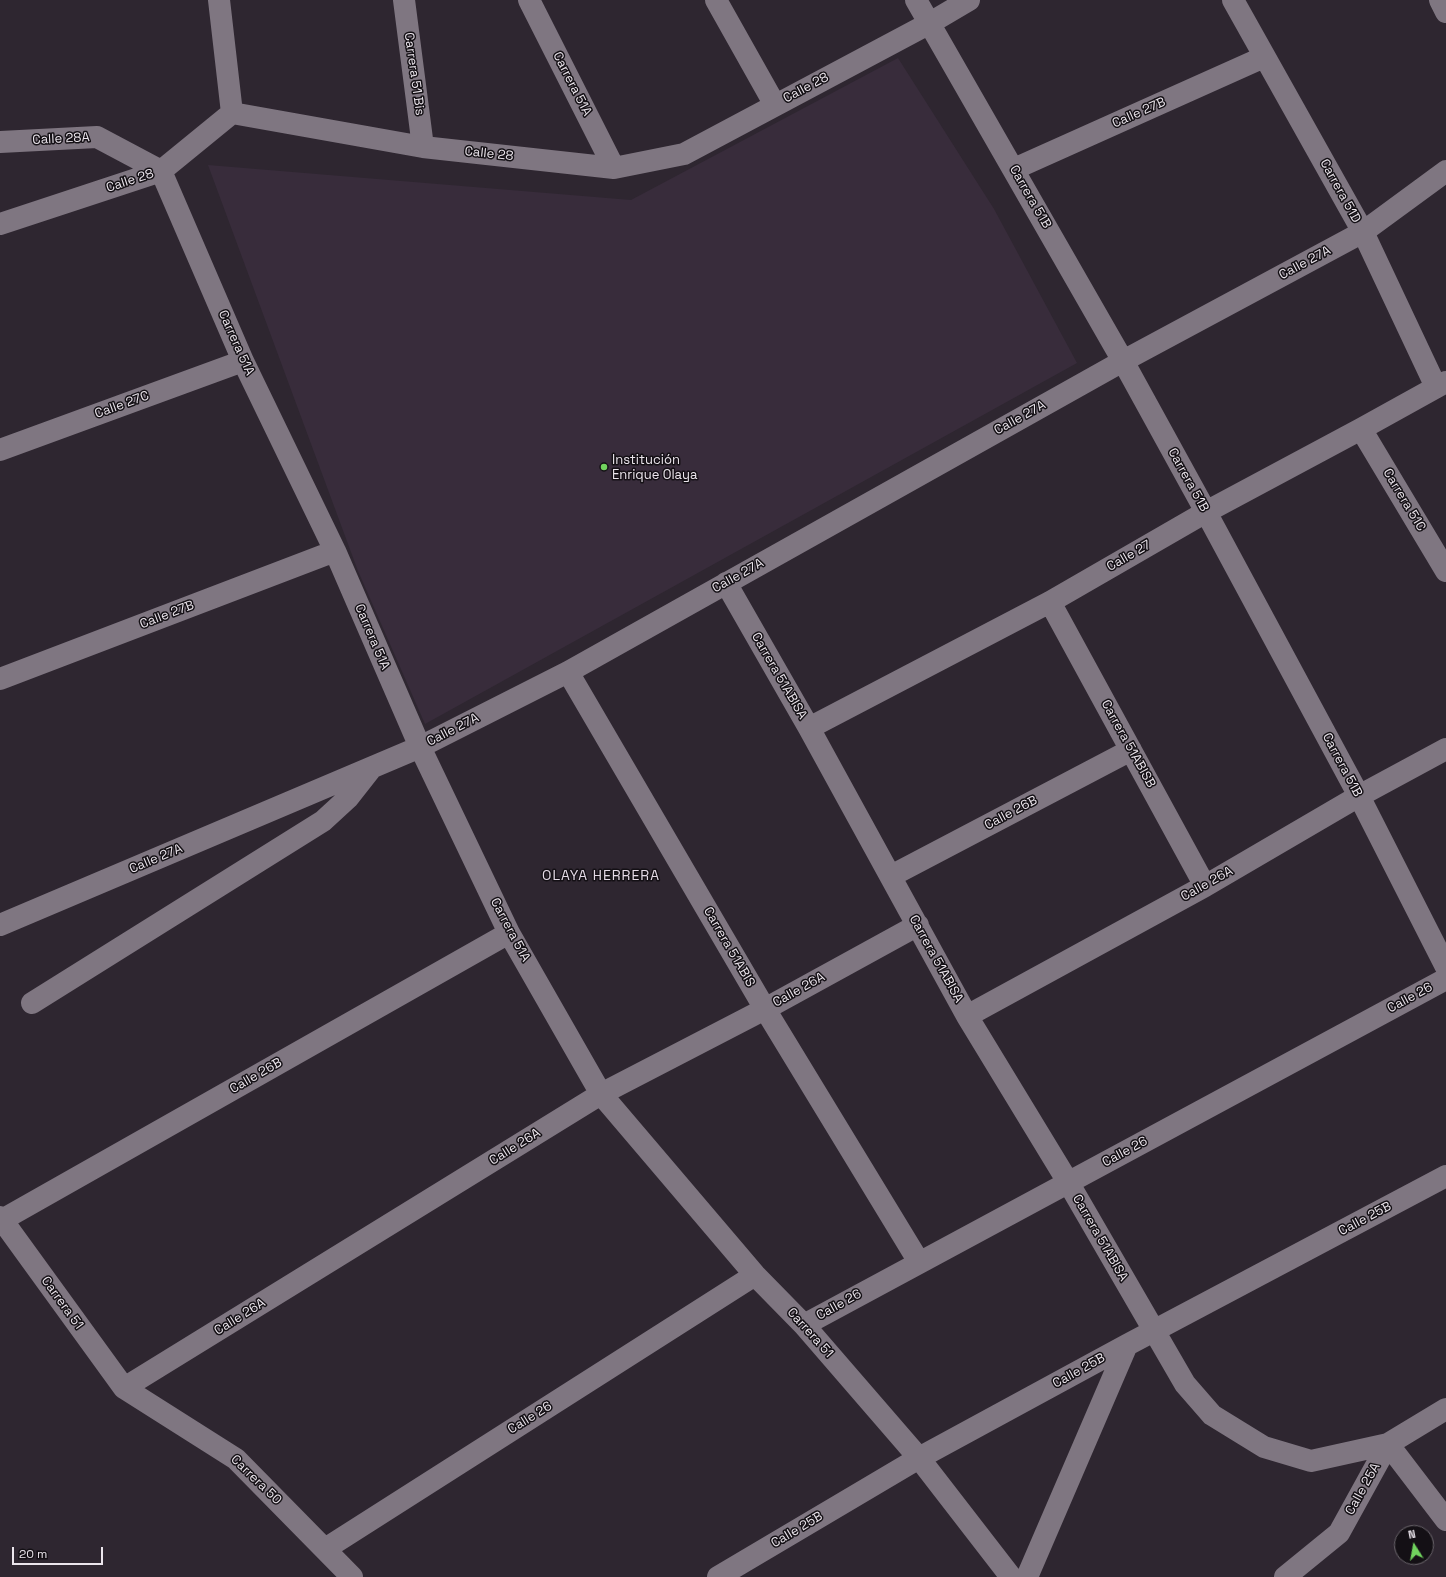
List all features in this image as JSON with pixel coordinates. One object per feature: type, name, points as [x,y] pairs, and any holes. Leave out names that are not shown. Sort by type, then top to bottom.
[{"type":"street","points":[[219,0],[232,113]]},
{"type":"street","name":"Carrera 51 Bis","points":[[404,0],[423,147]]},
{"type":"street","name":"Carrera 51A","points":[[529,0],[614,168]]},
{"type":"street","points":[[716,0],[775,105]]},
{"type":"street","name":"Carrera 51B","points":[[916,0],[1123,361],[1206,512],[1359,796],[1446,967]]},
{"type":"street","name":"Calle 28","points":[[0,224],[160,171],[232,113],[423,147],[614,168],[684,154],[930,23],[969,0]]},
{"type":"street","name":"Carrera 51D","points":[[1233,0],[1363,232],[1441,384]]},
{"type":"street","points":[[1440,0],[1446,12]]},
{"type":"street","name":"Calle 27B","points":[[1014,169],[1264,57]]},
{"type":"street","name":"Calle 28A","points":[[0,142],[97,137],[160,171]]},
{"type":"street","name":"Carrera 51A","points":[[160,171],[243,361],[335,551],[420,747],[509,933],[601,1094]]},
{"type":"street","name":"Calle 27A","points":[[0,925],[420,747],[568,672],[1123,361],[1363,232],[1446,171]]},
{"type":"street","name":"Calle 27C","points":[[0,450],[243,361]]},
{"type":"street","name":"Calle 27","points":[[809,728],[1050,602],[1206,512],[1361,429],[1441,384]]},
{"type":"street","name":"Carrera 51C","points":[[1361,429],[1444,563]]},
{"type":"street","name":"Calle 27B","points":[[0,679],[335,551]]},
{"type":"street","name":"Carrera 51ABISA","points":[[726,583],[809,728],[967,1016],[1068,1182],[1185,1384],[1212,1415],[1264,1447],[1311,1461],[1388,1444]]},
{"type":"street","name":"Carrera 51ABISB","points":[[1050,602],[1206,886]]},
{"type":"street","name":"Carrera 51ABIS","points":[[568,672],[765,1009],[919,1262]]},
{"type":"street","name":"Calle 26A","points":[[967,1016],[1206,886],[1359,796],[1446,749]]},
{"type":"street","name":"Calle 26B","points":[[890,876],[1131,750]]},
{"type":"street","points":[[32,1003],[323,821],[348,798],[373,767]]},
{"type":"street","name":"Calle 26A","points":[[124,1388],[601,1094],[765,1009],[918,925]]},
{"type":"street","name":"Calle 26B","points":[[1,1218],[509,933]]},
{"type":"street","name":"Calle 26","points":[[804,1325],[1446,979]]},
{"type":"street","name":"Carrera 51","points":[[601,1094],[755,1275],[804,1325],[919,1458],[1011,1577]]},
{"type":"street","name":"Calle 25B","points":[[718,1577],[919,1458],[1127,1345],[1446,1176]]},
{"type":"street","name":"Carrera 51","points":[[1,1218],[124,1388]]},
{"type":"street","name":"Calle 26","points":[[325,1548],[755,1275]]},
{"type":"street","points":[[1027,1577],[1127,1345]]},
{"type":"street","name":"Carrera 50","points":[[124,1388],[236,1459],[352,1577]]},
{"type":"street","points":[[1446,1409],[1388,1444],[1446,1520]]},
{"type":"street","name":"Calle 25A","points":[[1285,1577],[1339,1533],[1388,1444]]},
{"type":"shaded area","name":"Institución Enrique Olaya","points":[[898,58],[994,209],[1077,363],[425,724],[358,571],[208,165],[631,200]]},
{"type":"place","name":"Institución Enrique Olaya","points":[[604,467]]},
{"type":"district","name":"OLAYA HERRERA","points":[[601,876]]}]
